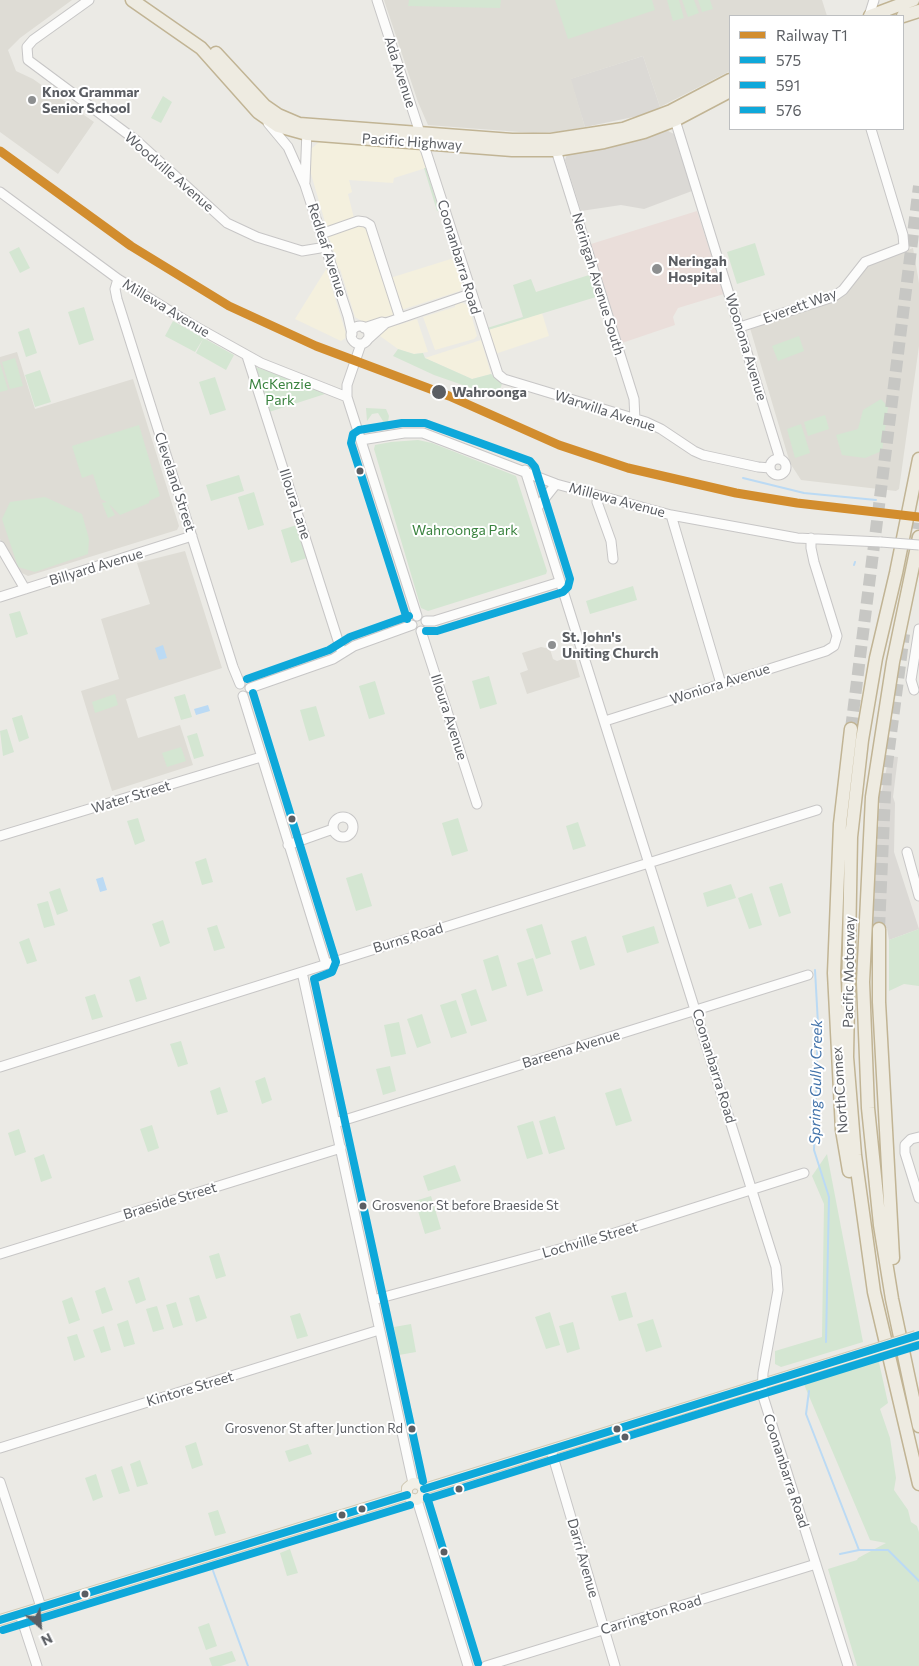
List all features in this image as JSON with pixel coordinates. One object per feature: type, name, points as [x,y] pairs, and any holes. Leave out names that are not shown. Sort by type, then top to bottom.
[{"type":"highway","name":"Pacific Highway","points":[[132,0],[201,48],[258,112],[278,126],[307,130],[422,138],[530,141],[605,132],[643,123],[729,80]]},
{"type":"highway","name":"Pacific Highway","points":[[145,0],[205,43],[230,65],[265,106],[307,130]]},
{"type":"highway","points":[[873,15],[913,0]]},
{"type":"highway","name":"Pacific Highway","points":[[422,138],[531,151],[556,150],[626,137],[675,120],[729,92]]},
{"type":"highway","name":"Pacific Motorway","points":[[919,459],[875,665],[862,740],[851,837],[848,1057],[855,1155],[874,1292],[919,1484]]},
{"type":"highway","name":"Pacific Motorway","points":[[919,537],[893,662],[872,797],[863,982],[864,1055],[871,1155],[880,1225],[897,1321],[919,1426]]},
{"type":"highway","name":"NorthConnex","points":[[850,729],[839,834],[834,973],[835,1029],[842,1130],[849,1170],[866,1239]]},
{"type":"highway","points":[[879,929],[879,1002],[897,1321]]},
{"type":"main road","points":[[424,1490],[918,1336]]},
{"type":"main road","points":[[413,1483],[419,1484],[424,1490],[422,1496],[417,1500],[412,1500],[407,1494],[408,1488],[413,1483]]},
{"type":"main road","points":[[0,1620],[407,1494]]},
{"type":"street","name":"Woodville Avenue","points":[[89,0],[33,40],[27,47],[28,60],[137,141],[227,223],[257,237],[302,251],[326,247]]},
{"type":"street","name":"Ada Avenue","points":[[377,0],[422,138]]},
{"type":"street","points":[[870,15],[874,0]]},
{"type":"street","points":[[879,0],[891,8]]},
{"type":"street","name":"Redleaf Avenue","points":[[258,112],[288,147],[305,185],[348,316],[352,334]]},
{"type":"street","name":"Woonona Avenue","points":[[675,120],[780,459]]},
{"type":"street","name":"Redleaf Avenue","points":[[305,185],[307,130]]},
{"type":"street","name":"Everett Way","points":[[740,327],[833,297],[843,290],[865,262],[904,248],[904,235],[872,130]]},
{"type":"street","name":"Coonanbarra Road","points":[[422,138],[495,371]]},
{"type":"street","name":"Neringah Avenue South","points":[[556,150],[634,399],[635,420]]},
{"type":"street","name":"Millewa Avenue","points":[[0,192],[118,279],[247,356],[347,397]]},
{"type":"street","points":[[321,234],[358,221],[368,223],[400,318]]},
{"type":"street","name":"Cleveland Street","points":[[118,279],[115,289],[117,299],[240,684]]},
{"type":"street","points":[[364,342],[386,323],[470,294]]},
{"type":"street","name":"Redleaf Avenue","points":[[348,316],[363,327]]},
{"type":"street","points":[[364,342],[353,340],[352,334],[355,328],[382,322],[386,323]]},
{"type":"street","points":[[363,327],[368,332],[347,385],[347,397],[416,616]]},
{"type":"street","name":"Illoura Lane","points":[[247,356],[342,653]]},
{"type":"street","name":"Warwilla Avenue","points":[[495,371],[504,379],[661,429],[703,455],[740,464],[770,468]]},
{"type":"street","name":"Millewa Avenue","points":[[361,440],[404,433],[423,433],[525,470],[556,484],[671,515],[797,538],[919,545]]},
{"type":"street","points":[[780,459],[786,467],[782,474],[774,473],[770,468],[772,462],[780,459]]},
{"type":"street","name":"Coonanbarra Road","points":[[525,470],[753,1190],[778,1279],[777,1299],[762,1384],[763,1399],[848,1666]]},
{"type":"street","points":[[538,508],[556,484]]},
{"type":"street","points":[[600,497],[598,502],[611,541],[613,559]]},
{"type":"street","points":[[671,515],[721,684]]},
{"type":"street","name":"Billyard Avenue","points":[[0,597],[192,536]]},
{"type":"street","name":"Woniora Avenue","points":[[605,721],[826,651],[834,646],[837,636],[814,562],[811,538]]},
{"type":"street","points":[[0,546],[25,589]]},
{"type":"street","points":[[426,621],[434,621],[560,582]]},
{"type":"street","points":[[416,616],[423,617],[426,621],[426,627],[421,631],[416,630],[412,625],[413,619],[416,616]]},
{"type":"street","points":[[243,696],[249,692],[250,688],[333,659],[342,653],[412,625]]},
{"type":"street","points":[[914,690],[911,680],[919,629]]},
{"type":"street","name":"Illoura Avenue","points":[[421,631],[476,804]]},
{"type":"street","points":[[250,688],[245,683],[240,684],[237,691],[243,696],[326,964]]},
{"type":"street","name":"Water Street","points":[[0,836],[261,758]]},
{"type":"street","name":"Burns Road","points":[[0,1067],[817,810]]},
{"type":"street","points":[[288,845],[333,829]]},
{"type":"street","points":[[907,852],[919,896]]},
{"type":"street","points":[[302,972],[413,1483]]},
{"type":"street","name":"Bareena Avenue","points":[[335,1123],[808,975]]},
{"type":"street","points":[[915,1138],[905,1145],[905,1153],[919,1198]]},
{"type":"street","name":"Braeside Street","points":[[0,1254],[340,1148]]},
{"type":"street","name":"Lochville Street","points":[[373,1300],[596,1239],[804,1173]]},
{"type":"street","name":"Kintore Street","points":[[0,1448],[380,1330]]},
{"type":"street","name":"Darri Avenue","points":[[551,1450],[615,1666]]},
{"type":"street","points":[[0,1482],[41,1607]]},
{"type":"street","points":[[417,1500],[468,1666]]},
{"type":"street","name":"Carrington Road","points":[[486,1666],[816,1564]]},
{"type":"street","points":[[20,1614],[36,1666]]},
{"type":"shaded area","name":"Knox Grammar Senior School","points":[[0,0],[72,0],[20,38],[8,50],[16,71],[33,79],[94,122],[58,174],[0,132]]},
{"type":"shaded area","points":[[384,0],[822,0],[827,15],[729,15],[729,72],[660,107],[643,56],[571,79],[585,127],[558,132],[533,133],[428,125],[418,102]]},
{"type":"shaded area","points":[[643,56],[660,107],[643,115],[585,127],[570,79]]},
{"type":"shaded area","points":[[666,130],[674,134],[692,191],[644,209],[621,205],[581,211],[565,160],[567,154]]},
{"type":"shaded area","points":[[319,142],[417,148],[421,153],[426,168],[394,178],[393,183],[349,180],[352,192],[348,194],[354,218],[326,228],[323,225],[325,222],[309,167],[311,149]]},
{"type":"shaded area","name":"Neringah Hospital","points":[[697,211],[724,294],[678,308],[673,317],[675,325],[622,343],[591,244]]},
{"type":"shaded area","points":[[359,223],[368,226],[394,312],[392,316],[381,317],[365,323],[355,317],[340,269],[337,270],[335,264],[336,258],[330,240],[327,238],[328,235]]},
{"type":"shaded area","points":[[913,248],[919,283],[919,346],[899,489],[896,491],[801,480],[790,463],[750,328],[826,302],[867,265]]},
{"type":"shaded area","points":[[454,258],[462,284],[460,291],[401,310],[390,278]]},
{"type":"shaded area","points":[[328,266],[330,271],[328,275],[347,337],[341,341],[295,319]]},
{"type":"shaded area","points":[[461,302],[469,306],[477,336],[474,339],[435,350],[423,317],[455,307],[455,304]]},
{"type":"shaded area","points":[[542,313],[549,336],[495,354],[488,330]]},
{"type":"shaded area","points":[[417,319],[428,352],[414,354],[398,349],[380,336],[388,325],[398,325]]},
{"type":"shaded area","points":[[481,340],[491,374],[472,379],[425,358]]},
{"type":"shaded area","points":[[17,352],[35,409],[133,379],[179,526],[177,530],[28,576],[22,573],[11,561],[0,539],[0,357]]},
{"type":"shaded area","points":[[185,551],[222,668],[126,699],[138,738],[180,725],[193,765],[112,791],[81,691],[119,679],[101,619],[150,604],[137,563]]},
{"type":"shaded area","points":[[541,647],[550,649],[553,659],[557,661],[574,655],[580,677],[527,694],[520,673],[528,670],[522,653]]},
{"type":"shaded area","points":[[889,756],[898,757],[893,797],[895,803],[894,852],[919,929],[889,940],[887,928],[872,928],[880,801]]},
{"type":"green space","points":[[409,0],[501,0],[500,8],[408,6]]},
{"type":"green space","points":[[555,0],[652,0],[655,10],[568,39]]},
{"type":"green space","points":[[667,0],[679,0],[684,18],[673,21]]},
{"type":"green space","points":[[682,0],[694,0],[699,13],[688,17]]},
{"type":"green space","points":[[698,0],[710,0],[713,9],[702,12]]},
{"type":"green space","points":[[163,96],[172,102],[161,123],[151,118]]},
{"type":"green space","points":[[424,168],[426,168],[439,210],[437,211]]},
{"type":"green space","points":[[755,243],[765,275],[737,284],[727,252]]},
{"type":"green space","points":[[19,247],[30,268],[20,273],[9,252]]},
{"type":"green space","points":[[589,275],[596,297],[488,330],[487,328],[523,317],[513,285],[531,279],[536,292]]},
{"type":"green space","points":[[84,307],[94,340],[79,345],[68,312]]},
{"type":"green space","points":[[173,321],[234,355],[226,370],[196,353],[203,339],[195,352],[165,336]]},
{"type":"green space","points":[[29,328],[37,353],[26,357],[18,332]]},
{"type":"green space","points":[[799,336],[804,351],[778,361],[772,346]]},
{"type":"green space","points":[[398,349],[414,354],[423,353],[425,358],[472,379],[491,374],[502,384],[499,392],[474,389],[434,375],[393,356]]},
{"type":"green space","points":[[15,358],[23,386],[10,389],[2,362]]},
{"type":"green space","points":[[0,363],[8,390],[0,392]]},
{"type":"green space","name":"McKenzie Park","points":[[256,367],[304,384],[325,394],[269,412]]},
{"type":"green space","points":[[40,370],[51,402],[35,407],[25,375]]},
{"type":"green space","points":[[215,377],[226,410],[210,415],[199,382]]},
{"type":"green space","points":[[881,399],[888,407],[882,451],[865,458],[842,455],[836,435],[858,429],[863,410]]},
{"type":"green space","points":[[366,408],[386,409],[389,416],[387,428],[377,429],[369,426],[368,424],[379,426],[383,421],[378,413],[372,414],[367,421]]},
{"type":"green space","points":[[825,415],[829,429],[808,436],[804,422]]},
{"type":"green space","points":[[801,424],[810,453],[795,458],[787,429]]},
{"type":"green space","points":[[139,425],[160,496],[149,501],[149,503],[120,515],[109,504],[115,515],[108,518],[102,503],[107,502],[101,499],[93,474],[82,478],[72,446]]},
{"type":"green space","name":"Wahroonga Park","points":[[418,440],[432,443],[516,476],[547,571],[546,574],[428,611],[421,608],[374,449],[375,445]]},
{"type":"green space","points":[[239,475],[244,491],[211,501],[206,485]]},
{"type":"green space","points":[[254,492],[264,525],[248,530],[238,497]]},
{"type":"green space","points":[[45,497],[82,514],[89,539],[88,554],[35,572],[18,567],[2,519],[10,502]]},
{"type":"green space","points":[[297,525],[307,558],[291,563],[281,530]]},
{"type":"green space","points":[[633,586],[637,600],[590,614],[586,601]]},
{"type":"green space","points":[[20,611],[28,634],[16,638],[9,614]]},
{"type":"green space","points":[[489,676],[497,704],[480,709],[472,681]]},
{"type":"green space","points":[[375,681],[385,714],[369,719],[359,686]]},
{"type":"green space","points":[[115,694],[118,705],[95,713],[92,702]]},
{"type":"green space","points":[[185,694],[192,717],[181,720],[174,697]]},
{"type":"green space","points":[[316,706],[325,736],[309,741],[300,710]]},
{"type":"green space","points":[[22,715],[29,738],[19,742],[12,718]]},
{"type":"green space","points":[[7,729],[14,752],[3,756],[0,731]]},
{"type":"green space","points":[[197,733],[204,756],[194,759],[187,736]]},
{"type":"green space","points":[[181,747],[186,761],[167,767],[162,753]]},
{"type":"green space","points":[[138,818],[145,841],[135,845],[127,821]]},
{"type":"green space","points":[[458,818],[468,851],[452,856],[442,823]]},
{"type":"green space","points":[[578,822],[586,846],[573,850],[566,826]]},
{"type":"green space","points":[[206,858],[213,882],[202,885],[195,862]]},
{"type":"green space","points":[[362,873],[372,906],[356,911],[346,878]]},
{"type":"green space","points":[[782,883],[791,913],[779,917],[769,887]]},
{"type":"green space","points":[[731,884],[736,898],[707,907],[703,893]]},
{"type":"green space","points":[[60,888],[68,911],[57,915],[49,892]]},
{"type":"green space","points":[[752,893],[762,925],[749,929],[738,898]]},
{"type":"green space","points":[[48,901],[55,925],[44,928],[37,904]]},
{"type":"green space","points":[[163,920],[170,943],[160,947],[152,924]]},
{"type":"green space","points":[[542,924],[551,954],[536,959],[526,929]]},
{"type":"green space","points":[[217,925],[225,948],[214,951],[207,928]]},
{"type":"green space","points":[[654,926],[659,943],[627,953],[622,936]]},
{"type":"green space","points":[[919,929],[919,986],[904,984],[889,991],[889,940]]},
{"type":"green space","points":[[586,936],[595,965],[580,970],[571,941]]},
{"type":"green space","points":[[29,938],[37,961],[27,964],[19,942]]},
{"type":"green space","points":[[498,955],[507,986],[492,991],[483,960]]},
{"type":"green space","points":[[533,958],[543,991],[527,996],[517,963]]},
{"type":"green space","points":[[140,976],[147,999],[136,1002],[129,980]]},
{"type":"green space","points":[[476,989],[487,1021],[471,1026],[461,994]]},
{"type":"green space","points":[[95,994],[103,1017],[92,1020],[85,997]]},
{"type":"green space","points":[[456,1000],[467,1033],[451,1038],[440,1005]]},
{"type":"green space","points":[[422,1014],[431,1043],[417,1048],[407,1019]]},
{"type":"green space","points":[[399,1022],[406,1054],[391,1057],[384,1025]]},
{"type":"green space","points":[[181,1041],[188,1064],[178,1067],[170,1044]]},
{"type":"green space","points":[[390,1066],[396,1091],[383,1095],[376,1069]]},
{"type":"green space","points":[[265,1077],[272,1100],[262,1104],[255,1081]]},
{"type":"green space","points":[[220,1087],[228,1112],[217,1115],[210,1091]]},
{"type":"green space","points":[[621,1088],[632,1121],[616,1126],[605,1093]]},
{"type":"green space","points":[[555,1116],[565,1149],[549,1154],[539,1121]]},
{"type":"green space","points":[[533,1121],[543,1154],[527,1159],[517,1126]]},
{"type":"green space","points":[[152,1125],[159,1148],[148,1152],[140,1129]]},
{"type":"green space","points":[[19,1129],[26,1152],[15,1156],[8,1133]]},
{"type":"green space","points":[[44,1154],[52,1178],[41,1182],[34,1158]]},
{"type":"green space","points":[[827,1154],[863,1342],[781,1367],[775,1364],[775,1351],[822,1337],[824,1204],[812,1176]]},
{"type":"green space","points":[[455,1165],[461,1181],[428,1191],[423,1176]]},
{"type":"green space","points":[[431,1196],[441,1229],[425,1234],[415,1201]]},
{"type":"green space","points":[[219,1253],[226,1276],[216,1279],[209,1256]]},
{"type":"green space","points":[[139,1277],[146,1300],[136,1304],[128,1281]]},
{"type":"green space","points":[[105,1287],[113,1310],[102,1314],[95,1291]]},
{"type":"green space","points":[[626,1292],[633,1317],[619,1321],[611,1296]]},
{"type":"green space","points":[[199,1295],[207,1318],[196,1322],[189,1298]]},
{"type":"green space","points":[[72,1297],[80,1320],[69,1324],[62,1301]]},
{"type":"green space","points":[[176,1302],[183,1325],[173,1328],[166,1305]]},
{"type":"green space","points":[[157,1306],[164,1329],[153,1332],[146,1309]]},
{"type":"green space","points":[[550,1312],[560,1345],[546,1349],[535,1317]]},
{"type":"green space","points":[[300,1313],[308,1336],[297,1339],[290,1316]]},
{"type":"green space","points":[[653,1319],[662,1347],[646,1352],[637,1324]]},
{"type":"green space","points":[[128,1320],[135,1344],[124,1347],[117,1324]]},
{"type":"green space","points":[[573,1322],[580,1349],[567,1353],[559,1326]]},
{"type":"green space","points":[[411,1324],[416,1352],[399,1355],[394,1327]]},
{"type":"green space","points":[[104,1326],[111,1350],[101,1353],[93,1330]]},
{"type":"green space","points":[[77,1334],[85,1357],[74,1361],[67,1337]]},
{"type":"green space","points":[[878,1358],[888,1403],[880,1409],[890,1438],[896,1478],[894,1490],[908,1510],[911,1522],[917,1526],[919,1532],[919,1666],[857,1666],[828,1569],[857,1560],[886,1543],[870,1540],[803,1382]]},
{"type":"green space","points":[[196,1442],[203,1465],[192,1469],[185,1446]]},
{"type":"green space","points":[[308,1444],[312,1454],[289,1462],[285,1451]]},
{"type":"green space","points":[[140,1460],[148,1484],[137,1487],[130,1464]]},
{"type":"green space","points":[[122,1466],[130,1491],[119,1494],[111,1470]]},
{"type":"green space","points":[[96,1474],[103,1497],[93,1501],[85,1478]]},
{"type":"green space","points":[[218,1510],[226,1533],[215,1536],[208,1513]]},
{"type":"green space","points":[[290,1549],[298,1573],[287,1576],[280,1553]]},
{"type":"green space","points":[[209,1623],[217,1646],[206,1650],[198,1627]]},
{"type":"green space","points":[[232,1651],[236,1661],[221,1666],[212,1666],[209,1658]]},
{"type":"water","points":[[163,645],[167,658],[159,660],[155,648]]},
{"type":"water","points":[[208,705],[210,711],[196,715],[194,709]]},
{"type":"water","points":[[103,877],[107,890],[100,892],[96,879]]},
{"type":"waterway","points":[[743,478],[804,493],[876,500]]},
{"type":"waterway","name":"Spring Gully Creek","points":[[815,970],[818,1024],[814,1150],[829,1197],[826,1342]]},
{"type":"waterway","name":"Spring Gully Creek","points":[[809,1391],[806,1414],[859,1550]]},
{"type":"waterway","name":"Spring Gully Creek","points":[[840,1554],[859,1550],[888,1550],[919,1581]]},
{"type":"waterway","points":[[212,1568],[248,1666]]},
{"type":"tunnel","points":[[851,729],[919,186]]},
{"type":"tunnel","points":[[916,547],[919,523]]},
{"type":"tunnel","points":[[879,929],[886,772],[904,634]]},
{"type":"rail line","name":"T1","points":[[0,151],[131,246],[229,306],[316,346],[449,396],[559,445],[628,468],[736,493],[797,503],[919,517]]},
{"type":"transit line","name":"576","points":[[407,619],[351,443],[353,434],[359,430],[402,423],[425,423],[530,461],[535,467],[570,579],[568,587],[563,592],[437,631],[426,631]]},
{"type":"transit line","name":"576","points":[[247,679],[329,650],[350,637],[409,616]]},
{"type":"transit line","name":"576","points":[[253,693],[336,962],[332,972],[314,979],[423,1481]]},
{"type":"transit line","name":"575","points":[[424,1489],[919,1335]]},
{"type":"transit line","name":"591","points":[[427,1499],[919,1345]]},
{"type":"transit line","name":"575","points":[[0,1620],[407,1495]]},
{"type":"transit line","name":"576","points":[[427,1497],[478,1663]]},
{"type":"transit line","name":"591","points":[[3,1630],[410,1505]]},
{"type":"place","name":"Knox Grammar Senior School","points":[[32,100]]},
{"type":"place","name":"Neringah Hospital","points":[[657,269]]},
{"type":"place","name":"Wahroonga","points":[[439,392]]},
{"type":"place","name":"St. John's Uniting Church","points":[[552,645]]},
{"type":"place","name":"Grosvenor St before Braeside St","points":[[363,1206]]},
{"type":"place","name":"Grosvenor St after Junction Rd","points":[[412,1429]]}]
